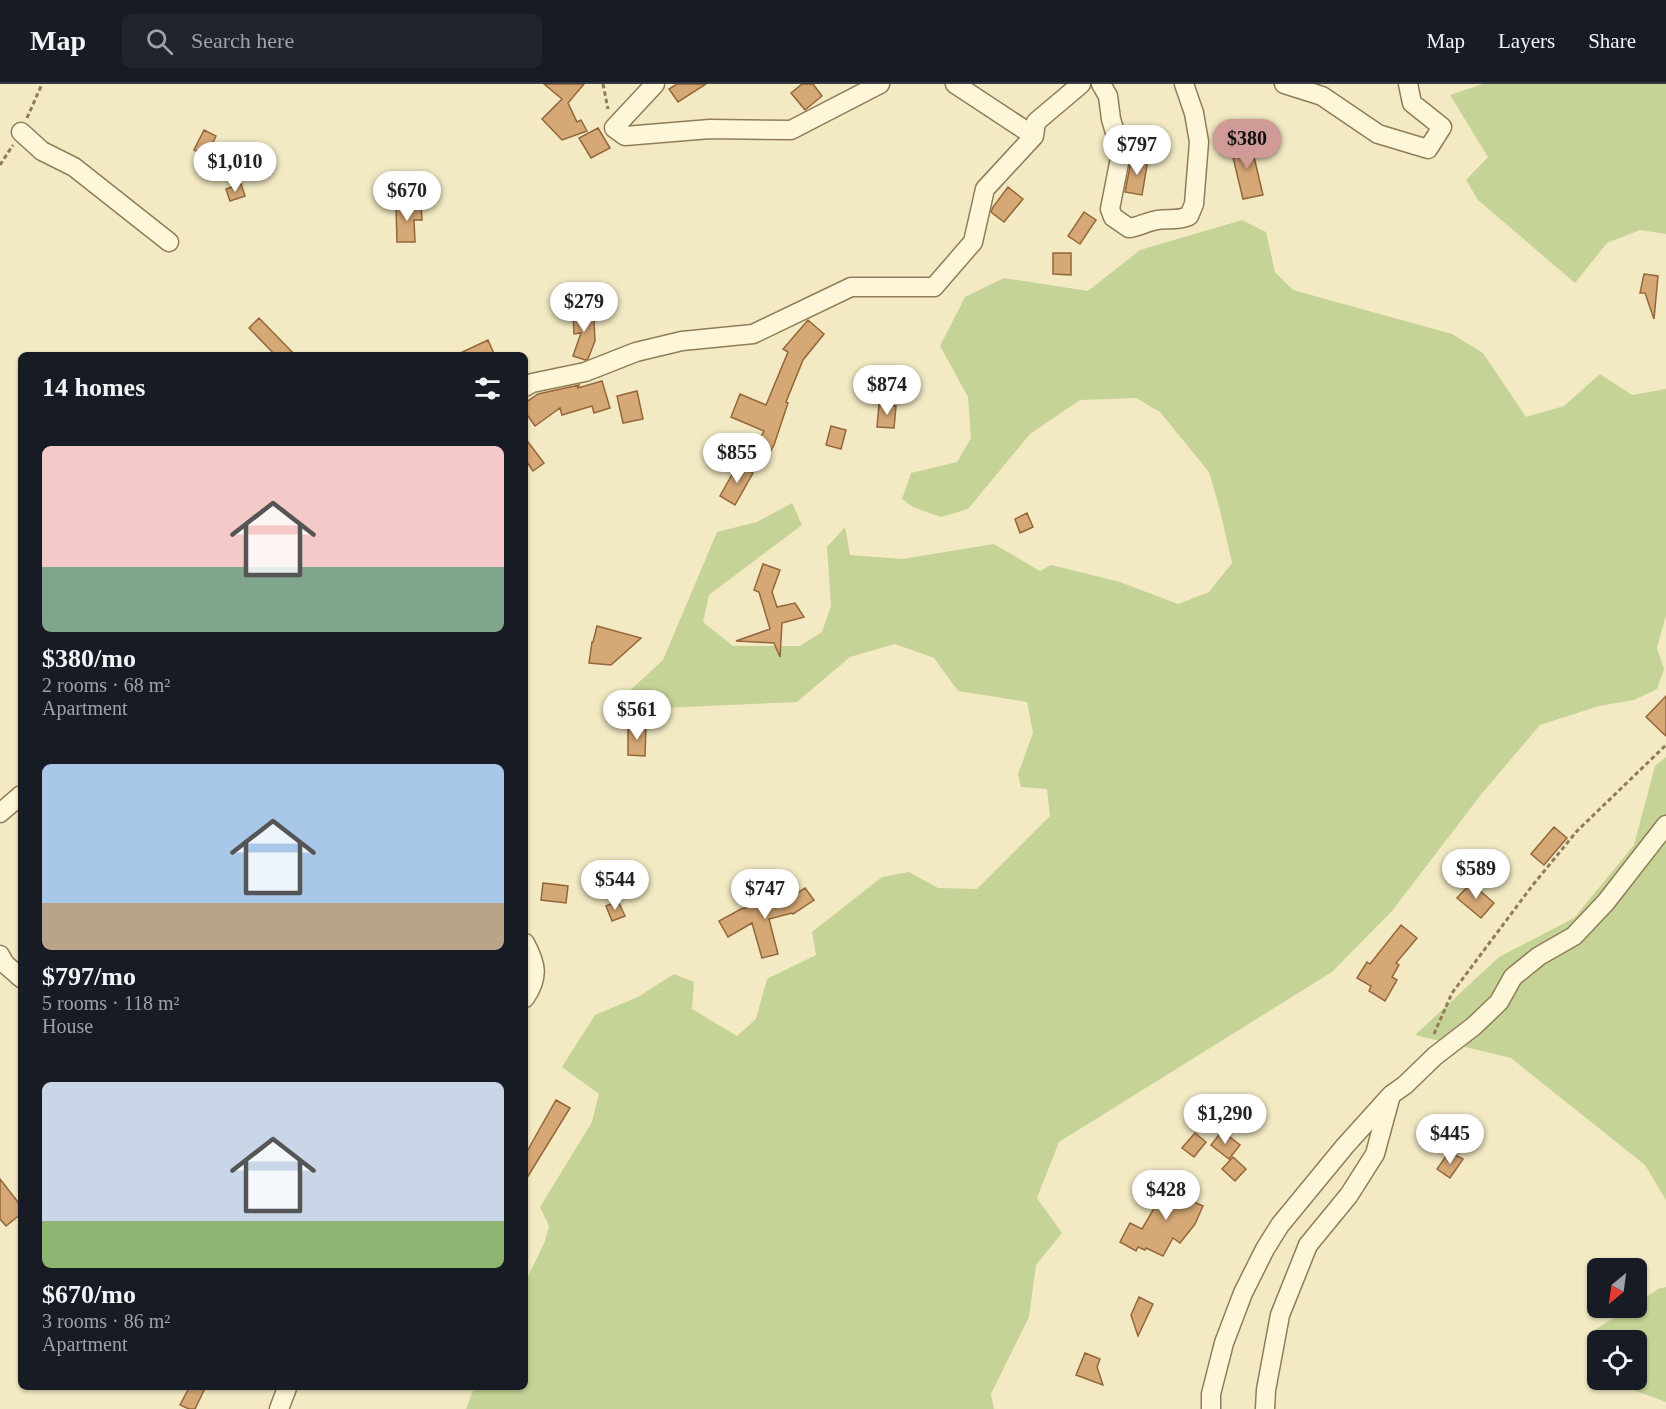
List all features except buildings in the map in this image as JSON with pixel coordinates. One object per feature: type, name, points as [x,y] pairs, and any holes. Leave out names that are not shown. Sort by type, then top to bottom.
[{"type":"street","points":[[655,84],[614,128],[625,136],[710,129],[791,130],[880,84]]},
{"type":"street","points":[[955,84],[1035,136]]},
{"type":"street","points":[[528,385],[585,372],[636,352],[682,341],[753,334],[851,287],[933,287],[973,242],[985,189],[1035,136],[1036,122],[1082,84]]},
{"type":"street","points":[[1101,84],[1108,96],[1111,119],[1121,153],[1110,209],[1113,217],[1129,228],[1139,227],[1154,220],[1178,220],[1189,216],[1194,204],[1199,142],[1194,113],[1184,84]]},
{"type":"street","points":[[1284,84],[1322,96],[1378,134],[1428,149],[1442,127],[1412,103],[1408,84]]},
{"type":"street","points":[[21,132],[42,151],[74,167],[169,242]]},
{"type":"street","points":[[0,813],[18,798]]},
{"type":"street","points":[[1211,1409],[1211,1394],[1224,1344],[1243,1293],[1280,1225],[1338,1154],[1391,1095],[1405,1085],[1435,1056],[1474,1026],[1498,1002],[1513,978],[1539,956],[1574,936],[1606,902],[1666,825]]},
{"type":"street","points":[[528,948],[534,959],[535,983],[528,994]]},
{"type":"street","points":[[0,955],[5,964],[18,975]]},
{"type":"street","points":[[1265,1409],[1266,1390],[1280,1315],[1308,1245],[1349,1196],[1375,1154],[1391,1095]]},
{"type":"street","points":[[279,1409],[286,1390]]},
{"type":"path","points":[[603,84],[605,100],[614,128]]},
{"type":"path","points":[[1430,1043],[1452,993],[1532,886],[1577,831],[1666,745]]},
{"type":"green space","points":[[1483,84],[1666,84],[1666,234],[1640,230],[1607,243],[1575,283],[1478,200],[1466,180],[1488,157],[1450,95]]},
{"type":"green space","points":[[1242,220],[1266,232],[1275,272],[1293,290],[1452,334],[1483,353],[1526,417],[1564,406],[1600,374],[1632,395],[1666,389],[1666,615],[1657,648],[1664,669],[1657,689],[1634,700],[1599,706],[1540,725],[1483,792],[1392,911],[1332,972],[1059,1142],[1037,1198],[1062,1233],[1036,1265],[1029,1317],[991,1394],[994,1409],[466,1409],[473,1390],[528,1390],[528,1277],[545,1241],[549,1226],[540,1207],[592,1122],[599,1094],[562,1067],[595,1015],[638,997],[674,974],[694,982],[692,1009],[737,1036],[756,1019],[767,979],[816,955],[812,932],[882,877],[909,872],[938,888],[977,889],[1050,816],[1047,789],[1021,787],[1018,774],[1033,733],[1027,702],[958,691],[934,658],[895,644],[850,657],[797,702],[662,708],[624,696],[663,660],[717,532],[757,522],[792,503],[802,525],[709,595],[703,622],[733,646],[800,646],[822,632],[831,606],[827,547],[845,527],[850,555],[902,559],[994,544],[1040,571],[1051,565],[1120,582],[1178,604],[1209,592],[1232,563],[1209,472],[1160,412],[1136,398],[1080,400],[1030,434],[968,509],[941,517],[913,507],[902,499],[911,473],[957,462],[971,438],[968,397],[940,346],[965,297],[1004,278],[1088,291],[1140,250]]},
{"type":"green space","points":[[1666,757],[1666,1200],[1645,1165],[1511,1058],[1415,1035],[1499,957],[1574,918],[1634,845],[1655,766]]},
{"type":"green space","points":[[1666,1287],[1666,1402],[1634,1390],[1647,1390],[1647,1330],[1595,1330],[1613,1318],[1647,1318],[1647,1296]]}]
